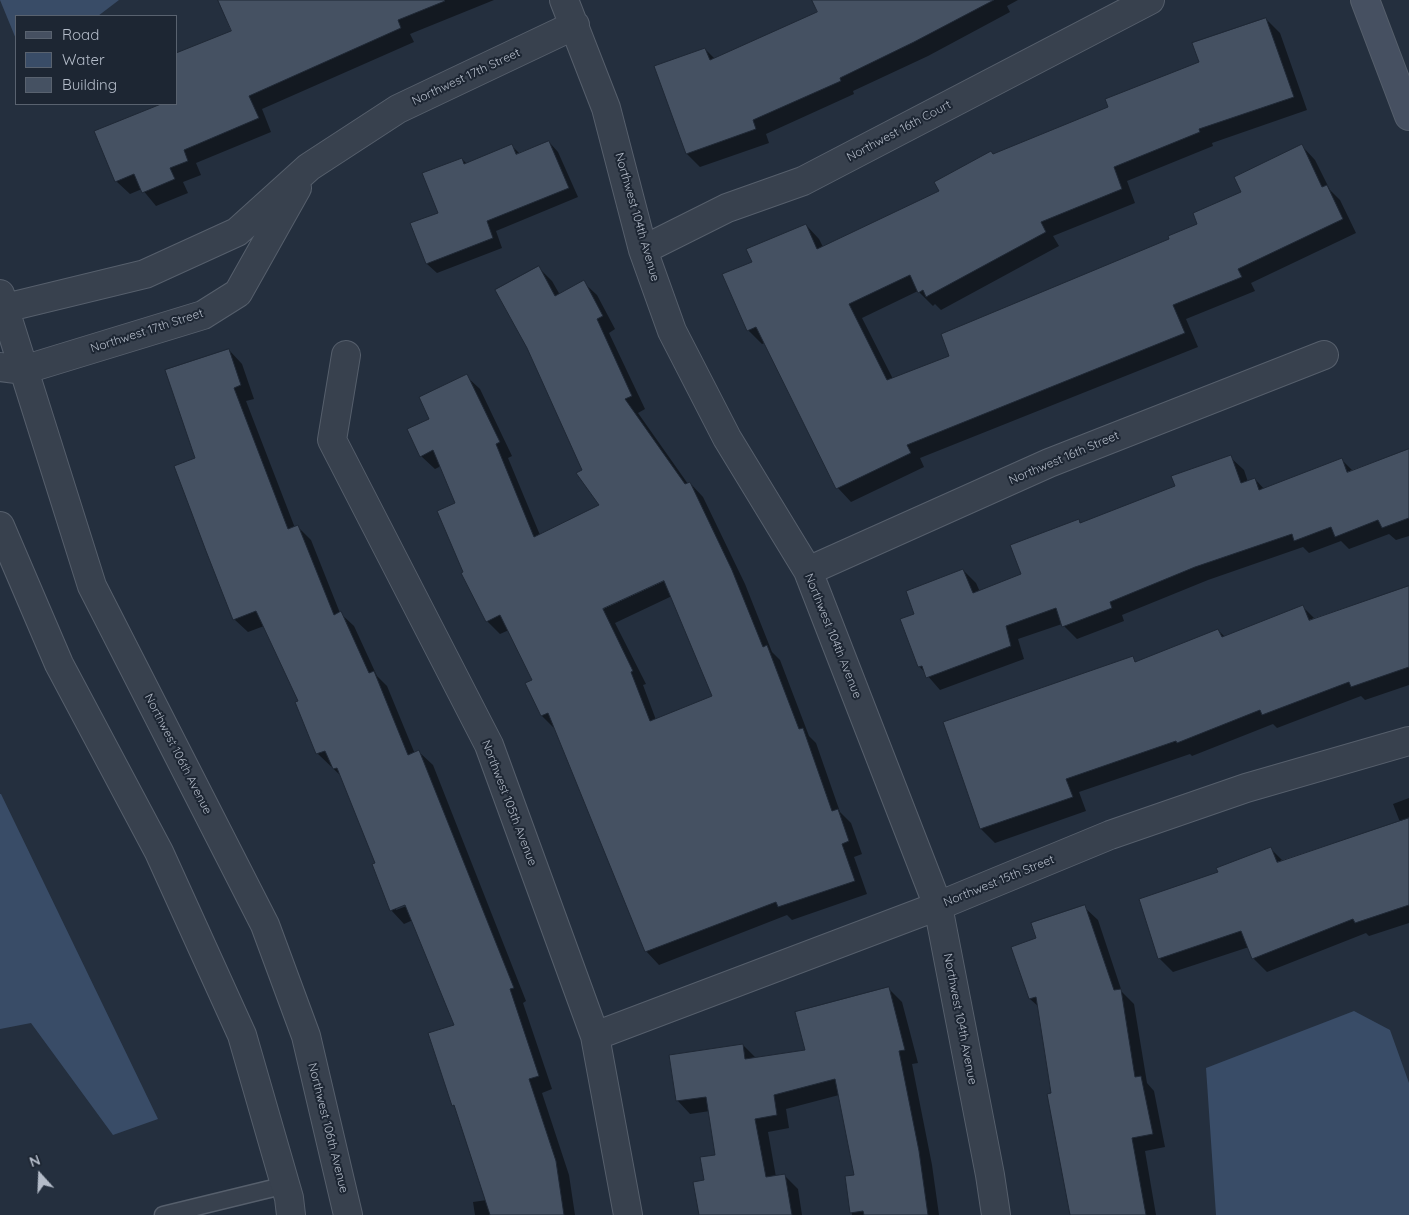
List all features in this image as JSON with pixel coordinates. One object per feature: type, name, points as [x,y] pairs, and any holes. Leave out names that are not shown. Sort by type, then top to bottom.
[{"type":"main road","points":[[1366,0],[1409,116]]},
{"type":"street","name":"Northwest 104th Avenue","points":[[564,0],[606,108],[643,250],[676,340],[727,438],[808,571],[938,906],[996,1215]]},
{"type":"street","name":"Northwest 16th Court","points":[[643,250],[727,208],[803,182],[1150,0]]},
{"type":"street","name":"Northwest 17th Street","points":[[2,305],[144,274],[237,232],[309,167],[398,109],[575,25]]},
{"type":"street","name":"Northwest 17th Street","points":[[11,369],[203,315],[238,294],[309,167]]},
{"type":"street","name":"Northwest 106th Avenue","points":[[2,305],[11,369],[92,586],[265,925],[306,1036],[348,1215]]},
{"type":"street","name":"Northwest 105th Avenue","points":[[346,355],[332,440],[489,745],[595,1036],[628,1215]]},
{"type":"street","name":"Northwest 16th Street","points":[[808,571],[1048,463],[1324,355]]},
{"type":"street","points":[[0,526],[59,664],[159,852],[242,1035],[286,1184],[291,1215]]},
{"type":"street","name":"Northwest 15th Street","points":[[595,1036],[938,906],[1119,832],[1246,788],[1409,741]]},
{"type":"lane","points":[[163,1215],[286,1184]]},
{"type":"water","points":[[0,0],[119,0],[99,15],[15,15],[15,37]]},
{"type":"water","points":[[0,794],[158,1119],[113,1135],[31,1023],[0,1029]]},
{"type":"water","points":[[1354,1011],[1390,1030],[1409,1083],[1409,1215],[1216,1215],[1206,1068]]},
{"type":"building","points":[[218,0],[445,1],[398,20],[401,28],[249,96],[259,118],[184,150],[188,161],[170,168],[175,179],[142,193],[134,174],[115,182],[94,131],[159,105],[178,105],[178,52],[231,31]]},
{"type":"building","points":[[812,0],[994,0],[840,78],[841,81],[753,120],[756,129],[686,154],[654,66],[705,48],[710,60],[817,12]]},
{"type":"building","points":[[1266,18],[1294,97],[1199,129],[1200,132],[1114,167],[1122,189],[1041,222],[1046,232],[926,297],[923,290],[918,293],[910,275],[849,304],[887,380],[949,356],[941,334],[1169,239],[1168,236],[1197,224],[1193,213],[1241,192],[1234,177],[1302,144],[1322,187],[1327,185],[1343,219],[1238,269],[1242,277],[1173,305],[1185,333],[907,445],[911,453],[836,489],[756,327],[747,331],[722,274],[752,262],[746,249],[806,224],[817,249],[939,191],[934,182],[991,151],[993,154],[1108,107],[1105,99],[1199,62],[1192,43]]},
{"type":"building","points":[[549,141],[569,188],[487,221],[493,238],[426,264],[410,223],[438,213],[422,173],[462,158],[464,164],[512,144],[516,154]]},
{"type":"building","points":[[539,266],[555,296],[584,280],[603,316],[597,319],[632,396],[625,399],[685,484],[690,482],[732,570],[763,647],[767,645],[799,729],[803,728],[832,811],[838,809],[849,841],[842,844],[855,881],[778,907],[776,902],[645,952],[548,713],[541,716],[525,683],[532,680],[500,615],[486,622],[461,573],[463,572],[437,511],[455,503],[433,450],[420,457],[407,429],[429,419],[419,397],[467,374],[500,442],[496,444],[534,537],[599,505],[576,473],[582,470],[527,348],[495,290]],"holes":[[[664,581],[712,696],[650,721],[631,672],[633,671],[603,609]]]},
{"type":"building","points":[[229,349],[241,385],[234,388],[288,529],[298,525],[334,615],[341,611],[369,673],[374,671],[408,755],[419,750],[514,988],[510,989],[539,1076],[529,1079],[556,1161],[564,1215],[490,1215],[428,1033],[454,1025],[405,905],[390,911],[372,864],[375,863],[337,768],[333,769],[325,751],[316,754],[295,702],[298,701],[256,611],[233,620],[206,551],[174,466],[195,458],[165,370]]},
{"type":"building","points":[[1409,449],[1409,518],[1382,528],[1378,520],[1335,537],[1331,527],[1294,541],[1292,534],[1195,567],[1110,602],[1112,608],[1062,627],[1056,608],[1006,626],[1011,646],[926,678],[922,666],[918,667],[900,619],[914,614],[906,591],[963,569],[973,593],[1021,574],[1010,545],[1079,519],[1080,523],[1175,486],[1171,476],[1231,455],[1241,483],[1255,478],[1259,490],[1342,458],[1347,472]]},
{"type":"building","points":[[1409,586],[1409,667],[1351,687],[1349,682],[1262,715],[1260,710],[1177,743],[1176,741],[1066,779],[1073,797],[980,829],[943,722],[1133,656],[1135,662],[1218,629],[1222,637],[1303,605],[1309,620]]},
{"type":"building","points":[[1409,818],[1409,905],[1355,923],[1353,919],[1252,959],[1241,931],[1158,959],[1139,899],[1218,872],[1216,868],[1271,847],[1277,862]]},
{"type":"building","points":[[1085,905],[1114,990],[1121,989],[1135,1077],[1141,1076],[1153,1134],[1132,1138],[1146,1215],[1070,1215],[1047,1094],[1051,1093],[1036,997],[1029,999],[1011,947],[1036,938],[1031,923]]},
{"type":"building","points":[[889,987],[905,1050],[899,1051],[919,1151],[928,1215],[864,1215],[863,1211],[850,1213],[845,1176],[854,1175],[835,1079],[774,1095],[777,1115],[755,1119],[766,1177],[785,1174],[792,1215],[699,1215],[693,1182],[704,1180],[700,1157],[715,1155],[706,1097],[676,1101],[669,1055],[743,1044],[745,1059],[805,1050],[795,1012]]}]
